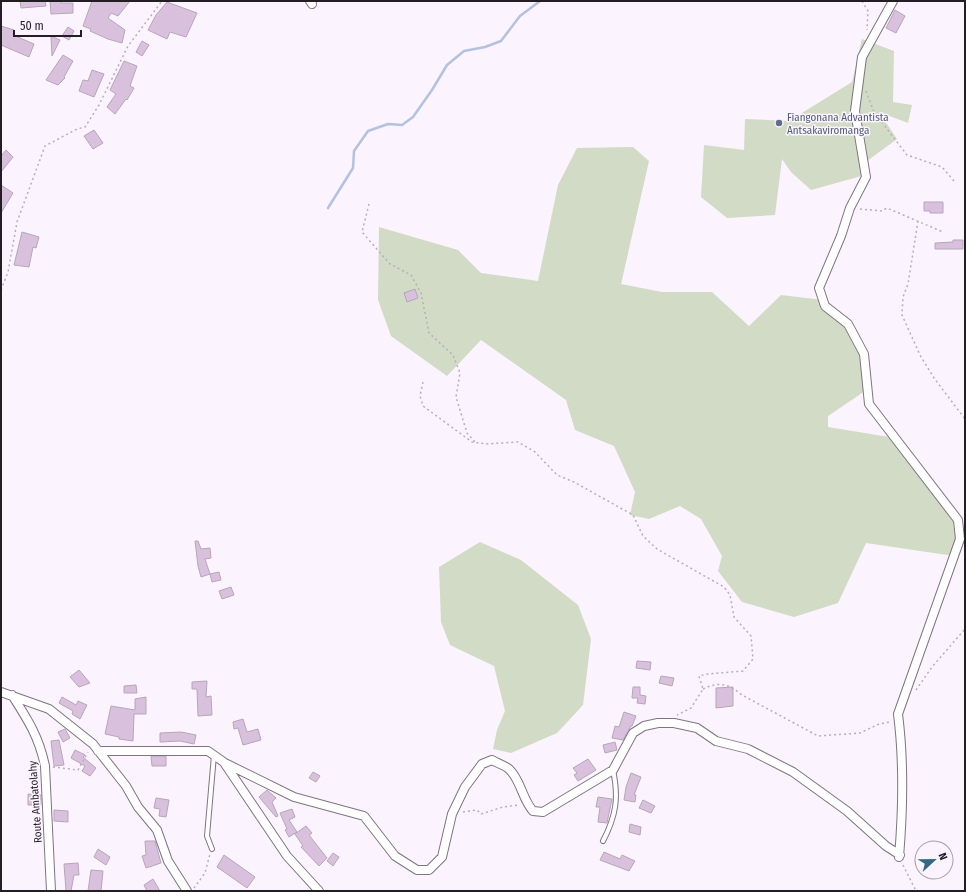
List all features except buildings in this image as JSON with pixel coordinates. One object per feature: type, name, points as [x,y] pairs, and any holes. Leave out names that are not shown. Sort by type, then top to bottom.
[{"type":"street","points":[[893,1],[862,57],[855,111],[866,177],[850,208],[841,236],[818,288],[825,306],[848,324],[864,354],[869,404],[958,520],[960,539],[898,714],[902,815],[900,856]]},
{"type":"street","points":[[1,692],[49,709],[93,744],[126,786],[138,806],[157,830],[163,841],[168,861],[187,891]]},
{"type":"street","name":"Route Ambatolahy","points":[[12,695],[34,730],[45,766],[51,891]]},
{"type":"street","points":[[98,751],[208,751],[225,763],[294,797],[364,816],[395,856],[417,870],[429,870],[442,857],[452,814],[465,787],[482,764],[492,760],[509,769],[527,804],[533,811],[543,812],[613,770],[634,733],[644,726],[658,723],[674,723],[697,728],[716,741],[748,749],[793,772],[848,811],[886,846],[900,856]]},
{"type":"street","points":[[225,763],[287,856],[319,891]]},
{"type":"lane","points":[[212,849],[207,836],[214,755]]},
{"type":"lane","points":[[603,841],[610,827],[616,808],[616,785],[613,770]]},
{"type":"path","points":[[1,290],[8,272],[17,222],[45,146],[77,129],[85,127],[100,105],[128,46],[162,1]]},
{"type":"path","points":[[862,1],[868,11],[867,34]]},
{"type":"path","points":[[860,72],[874,112],[907,155],[942,167],[954,181]]},
{"type":"path","points":[[369,204],[362,232],[390,264],[411,275],[421,293],[429,333],[452,354],[460,373],[456,397],[467,433],[476,443]]},
{"type":"path","points":[[850,208],[882,211],[887,208],[943,232]]},
{"type":"path","points":[[918,222],[908,284],[903,297],[902,315],[920,355],[934,378],[965,419]]},
{"type":"path","points":[[423,382],[420,396],[423,406],[472,442],[486,444],[518,442],[535,452],[557,476],[574,482],[633,515],[643,536],[657,549],[724,587],[730,595],[734,617],[751,636],[753,659],[743,671],[699,676],[704,689]]},
{"type":"path","points":[[914,694],[932,667],[965,629]]},
{"type":"path","points":[[674,723],[678,714],[691,708],[704,689],[715,684],[732,687],[742,696],[818,736],[860,734],[879,724],[899,720]]},
{"type":"path","points":[[45,766],[78,770],[93,744]]},
{"type":"path","points":[[452,814],[477,810],[482,814],[503,806],[527,804]]},
{"type":"path","points":[[192,891],[205,873],[212,849]]},
{"type":"path","points":[[900,856],[916,891]]},
{"type":"green space","points":[[862,39],[894,51],[893,102],[912,105],[908,123],[879,112],[897,139],[863,164],[865,175],[811,190],[791,172],[782,159],[775,215],[727,218],[701,197],[704,145],[744,150],[745,119],[789,121],[852,82]]},
{"type":"green space","points":[[633,147],[649,161],[621,284],[662,292],[712,292],[749,326],[781,295],[823,300],[848,324],[864,354],[868,389],[828,416],[828,427],[895,438],[958,520],[954,556],[866,543],[838,603],[794,617],[742,602],[718,571],[722,556],[701,519],[680,506],[649,519],[630,515],[635,492],[614,446],[575,430],[566,400],[481,340],[447,376],[391,336],[378,300],[379,227],[458,250],[481,273],[538,281],[558,185],[577,148]]},
{"type":"green space","points":[[480,542],[521,560],[578,605],[591,639],[583,705],[557,733],[511,753],[493,749],[497,730],[505,711],[494,666],[450,645],[441,622],[439,567]]},
{"type":"waterway","points":[[328,208],[353,168],[354,151],[368,131],[388,124],[402,125],[413,117],[447,65],[464,51],[485,47],[501,41],[520,16],[540,1]]},
{"type":"place","name":"Fiangonana Advantista Antsakaviromanga","points":[[779,123]]}]
